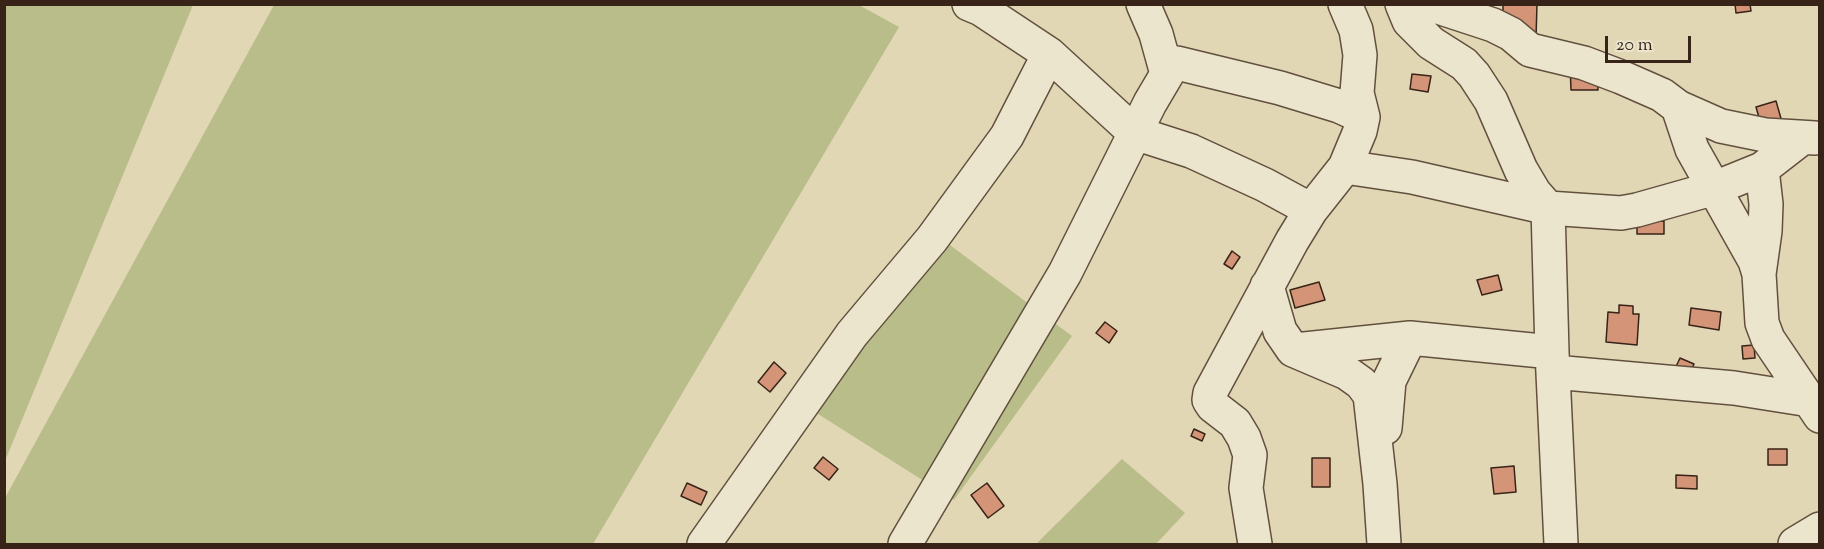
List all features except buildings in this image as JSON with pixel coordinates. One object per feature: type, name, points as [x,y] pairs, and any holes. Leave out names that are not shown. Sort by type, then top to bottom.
[{"type":"street","points":[[969,4],[989,14],[1049,54],[1135,132],[1191,151],[1265,185],[1311,210]]},
{"type":"street","points":[[1143,4],[1156,34],[1167,74]]},
{"type":"street","points":[[1255,544],[1246,488],[1250,455],[1244,438],[1234,423],[1209,400],[1210,393],[1311,210],[1345,167],[1360,131],[1363,117],[1357,93],[1360,55],[1356,30],[1345,4]]},
{"type":"street","points":[[1402,4],[1409,21],[1431,43],[1464,64],[1474,75],[1491,101],[1521,170],[1534,192],[1548,208],[1561,544]]},
{"type":"street","points":[[1429,4],[1493,25],[1511,34],[1530,50],[1584,63],[1621,77],[1662,95],[1678,107],[1721,126],[1765,135],[1811,138]]},
{"type":"street","points":[[704,544],[852,334],[932,239],[1007,136],[1049,54]]},
{"type":"street","points":[[905,544],[1065,273],[1135,132],[1173,64],[1177,63],[1315,98],[1363,117]]},
{"type":"street","points":[[1678,107],[1692,149],[1755,261],[1762,298],[1762,323],[1768,339],[1815,408]]},
{"type":"street","points":[[1345,167],[1412,177],[1548,208],[1621,213],[1715,188],[1762,169],[1811,138]]},
{"type":"street","points":[[1759,274],[1766,222],[1762,169]]},
{"type":"street","points":[[1267,286],[1280,331],[1293,350],[1347,373],[1361,383],[1370,395],[1384,544]]},
{"type":"street","points":[[1293,350],[1410,338],[1553,362],[1734,388],[1815,408]]},
{"type":"street","points":[[1380,484],[1389,381],[1410,338]]},
{"type":"street","points":[[1795,544],[1820,529]]},
{"type":"green space","points":[[857,4],[899,27],[593,544],[5,544],[5,498],[274,5]]},
{"type":"green space","points":[[4,5],[193,5],[5,461]]},
{"type":"green space","points":[[923,225],[1072,336],[954,500],[788,395]]},
{"type":"green space","points":[[1122,459],[1185,513],[1156,544],[1036,544]]}]
